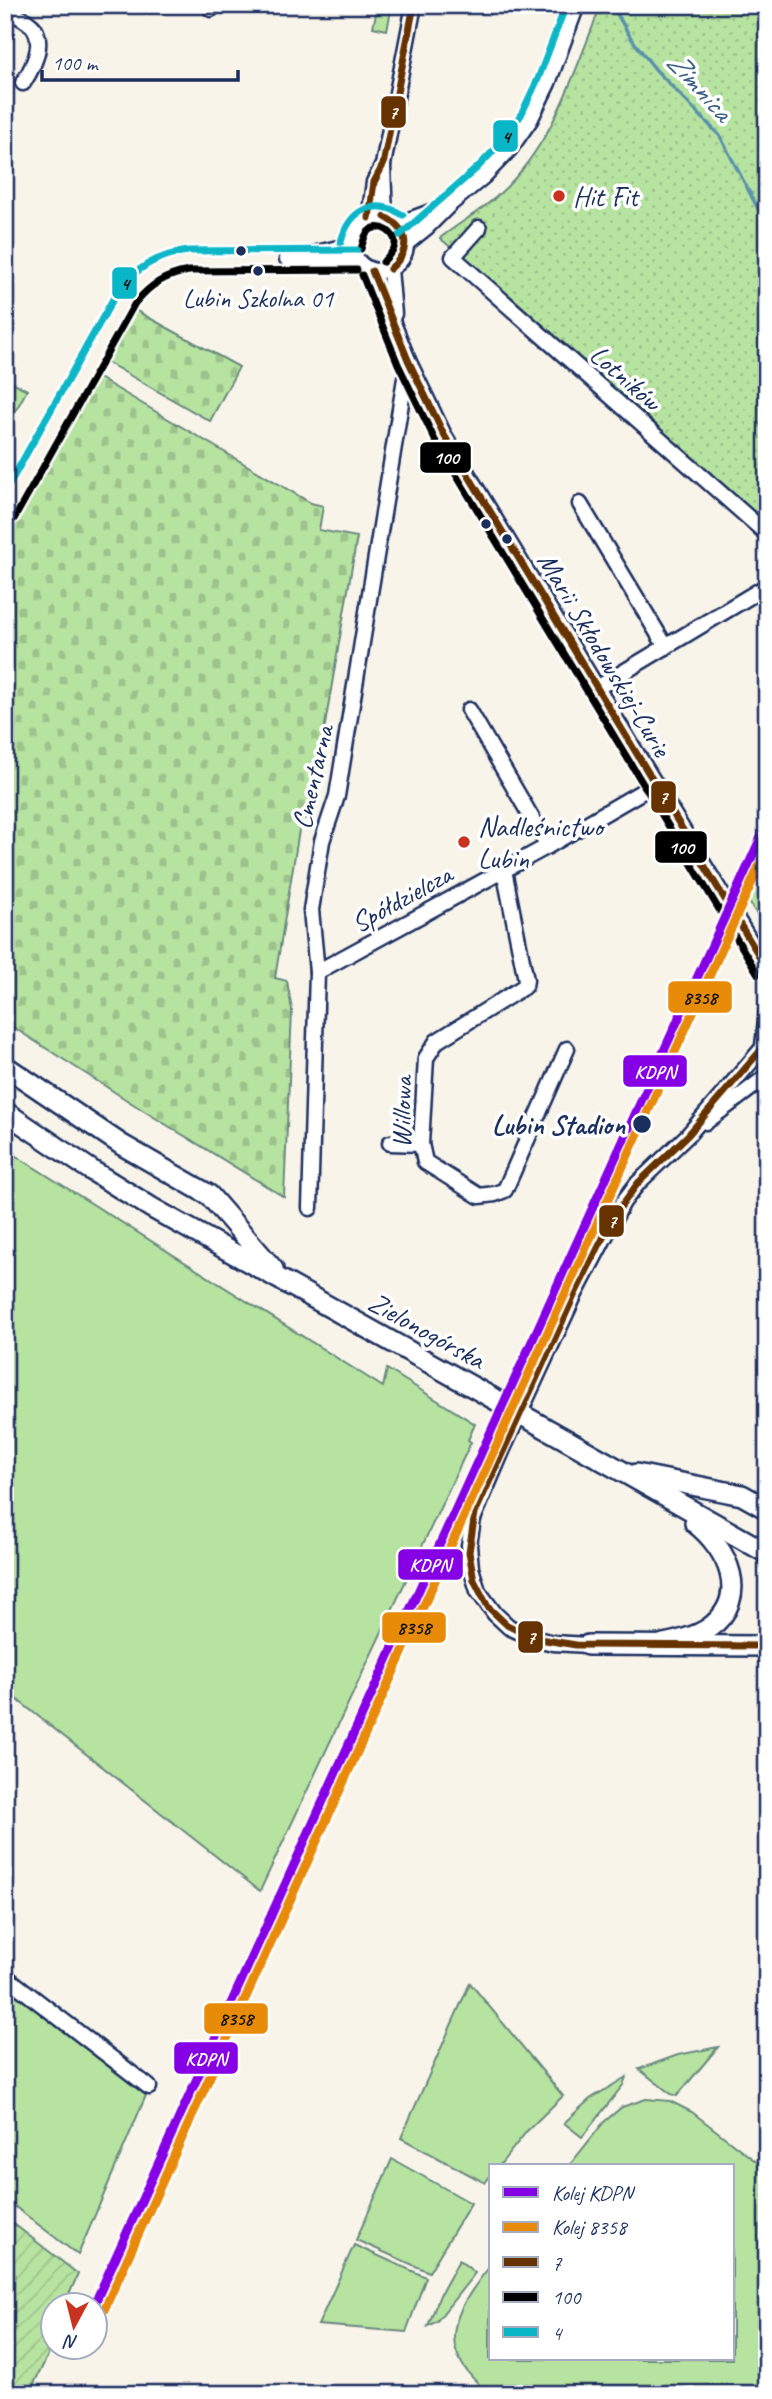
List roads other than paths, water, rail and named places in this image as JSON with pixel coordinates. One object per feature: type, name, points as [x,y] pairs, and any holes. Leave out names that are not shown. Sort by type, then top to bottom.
[{"type":"main road","name":"Zielonogórska","points":[[5,1066],[122,1145],[209,1195],[282,1279]]},
{"type":"main road","name":"Zielonogórska","points":[[5,1112],[134,1197],[767,1553]]},
{"type":"main road","name":"Zielonogórska","points":[[618,1470],[741,1495],[767,1509]]},
{"type":"main road","points":[[653,1489],[710,1535],[725,1557],[731,1581],[727,1607],[714,1624],[696,1634],[663,1644]]},
{"type":"main road","points":[[588,1645],[767,1646]]},
{"type":"street","points":[[385,217],[383,165],[414,5]]},
{"type":"street","points":[[407,243],[498,162],[530,120],[548,83],[577,5]]},
{"type":"street","points":[[5,8],[33,26],[37,36],[34,65],[23,83]]},
{"type":"street","points":[[369,218],[374,183],[383,165]]},
{"type":"street","points":[[398,224],[449,205]]},
{"type":"street","points":[[385,217],[398,224],[404,233],[407,243],[405,254],[399,263],[390,269],[372,271],[357,260],[351,245],[353,234],[359,224],[369,218],[385,217]]},
{"type":"street","name":"Lotników","points":[[480,228],[453,257],[767,534]]},
{"type":"street","points":[[351,245],[289,259],[312,262],[357,260]]},
{"type":"street","name":"Marii Skłodowskiej-Curie","points":[[390,269],[395,322]]},
{"type":"street","name":"Marii Skłodowskiej-Curie","points":[[372,271],[379,292],[395,322],[408,360],[444,435],[766,967]]},
{"type":"street","name":"Cmentarna","points":[[310,1208],[317,972],[311,910],[322,841],[337,796],[408,360]]},
{"type":"street","points":[[580,505],[666,647]]},
{"type":"street","points":[[597,688],[767,586]]},
{"type":"street","points":[[469,710],[548,846]]},
{"type":"street","name":"Spółdzielcza","points":[[317,972],[548,846],[655,784]]},
{"type":"street","name":"Willowa","points":[[504,870],[525,986],[437,1041],[426,1058],[421,1144],[425,1162],[480,1196],[505,1190],[568,1049]]},
{"type":"street","points":[[766,967],[767,982]]},
{"type":"street","points":[[588,1645],[536,1639],[513,1629],[498,1617],[483,1599],[473,1578],[469,1555],[471,1526],[502,1451],[614,1216],[638,1183],[688,1135],[765,1044],[767,1011]]},
{"type":"street","points":[[688,1135],[767,1076]]},
{"type":"street","points":[[390,1143],[421,1144]]},
{"type":"street","points":[[5,1976],[149,2087]]},
{"type":"waterway","name":"Zimnica","points":[[617,14],[631,38],[655,69],[720,136],[767,226]]},
{"type":"rail line","name":"KDPN","points":[[101,2290],[767,824]]},
{"type":"rail line","name":"8358","points":[[108,2301],[767,849]]},
{"type":"place","name":"Hit Fit","points":[[559,196]]},
{"type":"place","name":"Lubin Szkolna 01","points":[[258,271]]},
{"type":"place","name":"Nadleśnictwo Lubin","points":[[464,842]]},
{"type":"place","name":"Lubin Stadion","points":[[642,1124]]}]
